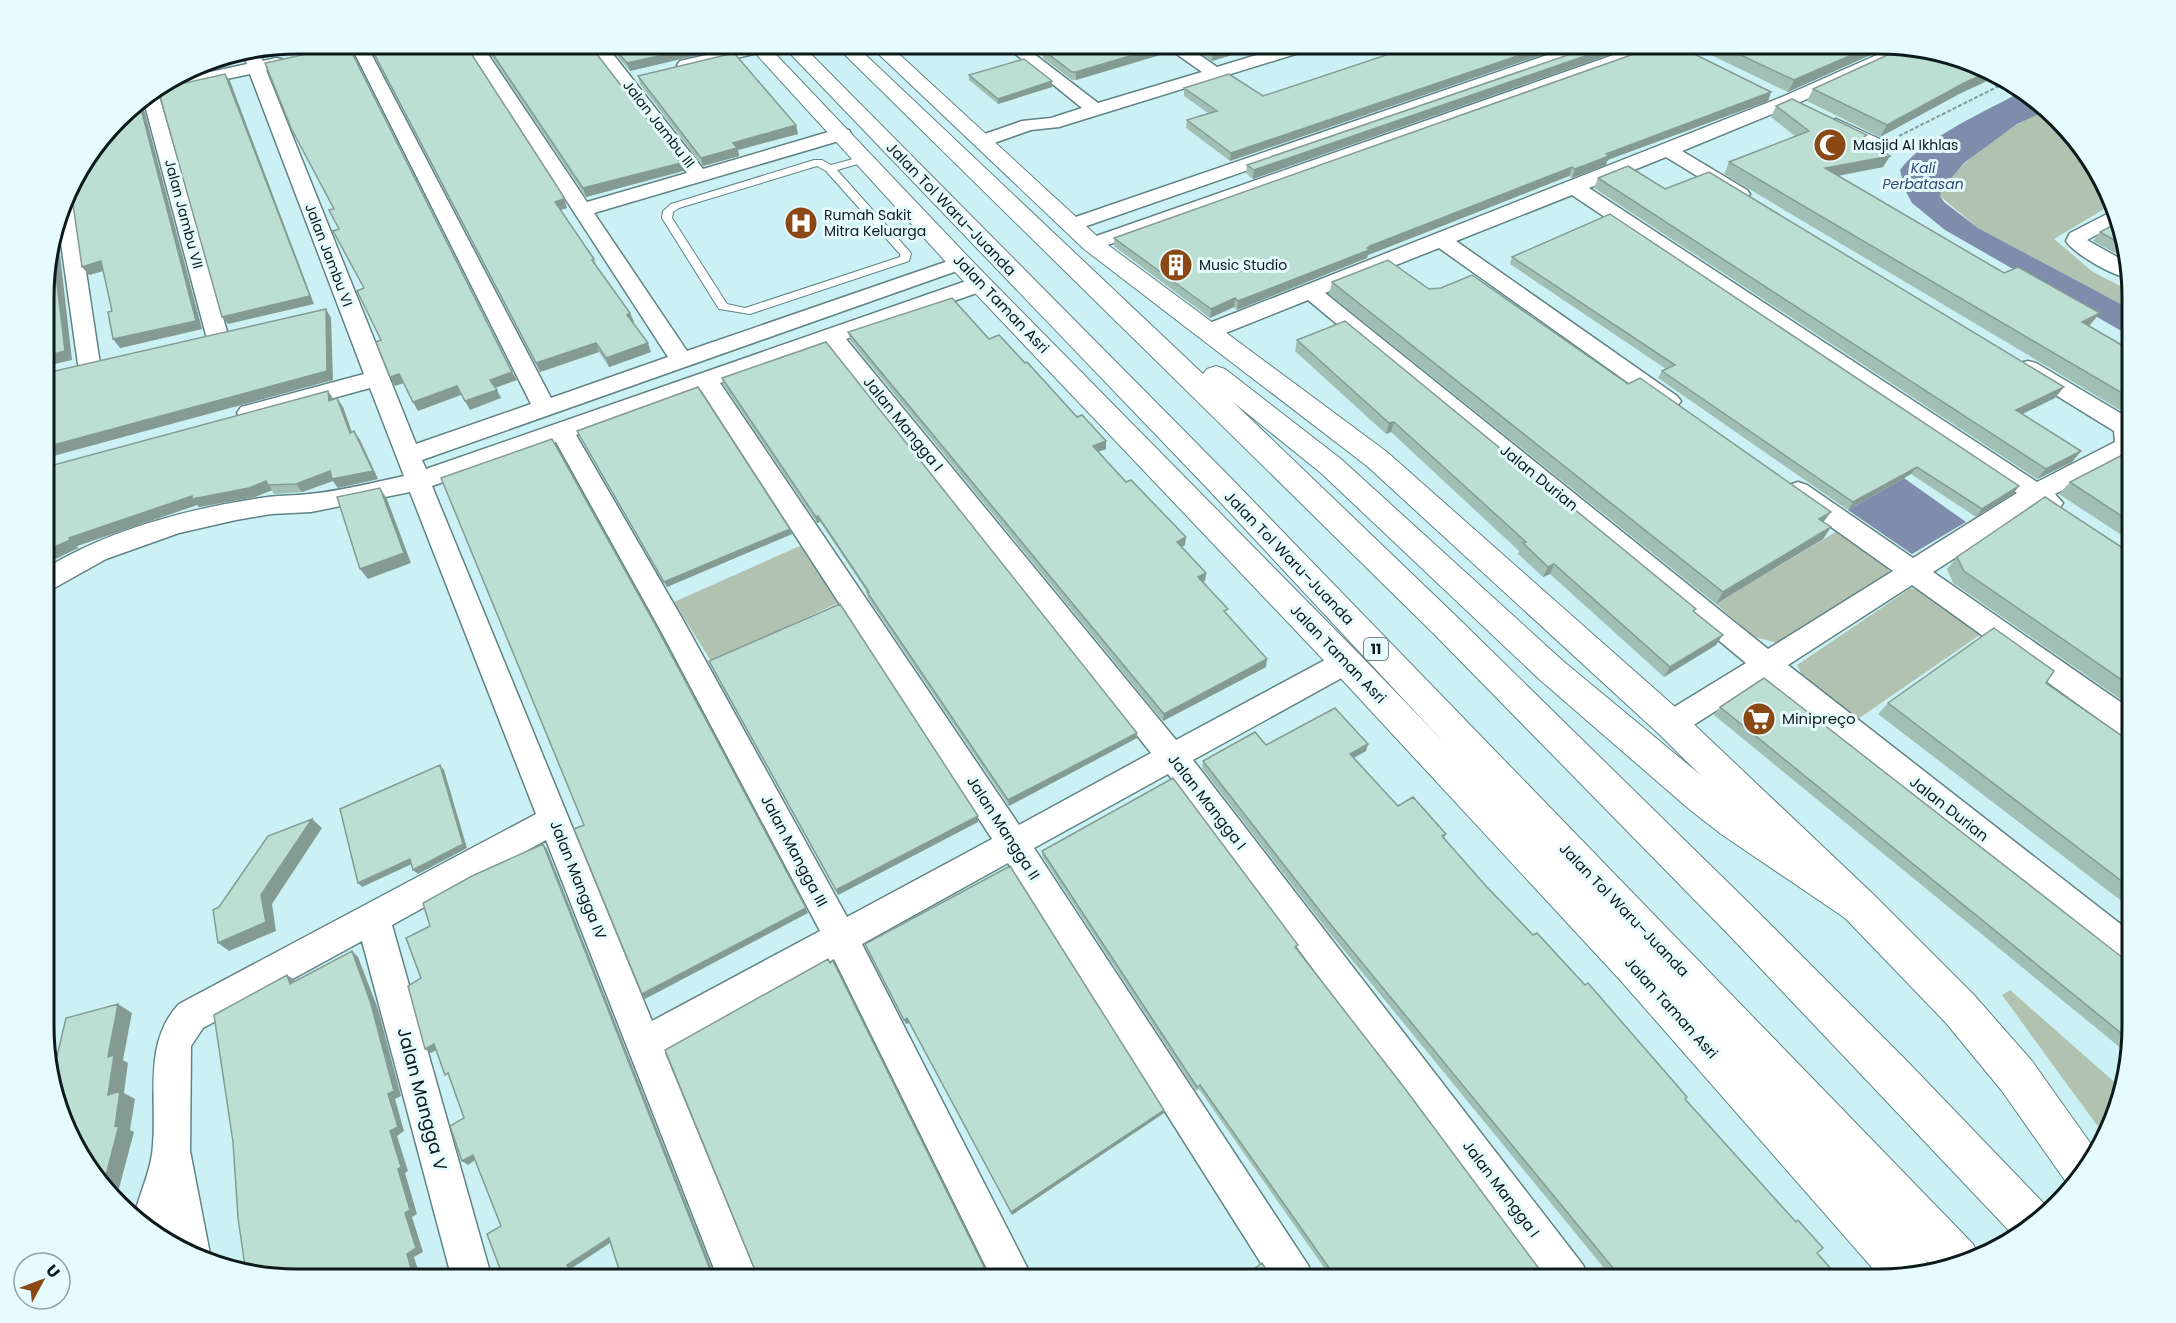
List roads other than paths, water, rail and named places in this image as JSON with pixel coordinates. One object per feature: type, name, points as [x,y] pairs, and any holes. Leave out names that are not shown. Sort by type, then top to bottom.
[{"type":"main road","name":"Jalan Taman Asri","points":[[776,54],[864,159],[971,274],[1346,662],[1635,968],[1902,1268]]},
{"type":"main road","name":"Jalan Tol Waru–Juanda","points":[[778,54],[1216,481],[1954,1257]]},
{"type":"main road","points":[[855,54],[1079,245],[1331,466],[1551,670],[1734,823],[1859,906]]},
{"type":"main road","points":[[888,54],[987,145],[1079,245],[1434,614],[1831,1012],[2028,1218]]},
{"type":"main road","points":[[1079,245],[1210,331],[1377,459],[1671,724],[1859,906],[1976,1027],[2036,1101],[2079,1164]]},
{"type":"street","name":"Jalan Mangga III","points":[[361,54],[553,420],[673,628],[840,936],[1008,1269]]},
{"type":"street","points":[[480,54],[682,361]]},
{"type":"street","name":"Jalan Jambu III","points":[[605,54],[699,175]]},
{"type":"street","points":[[670,69],[732,54]]},
{"type":"street","points":[[1024,54],[1095,110]]},
{"type":"street","points":[[1188,54],[1215,73]]},
{"type":"street","points":[[987,145],[1038,131],[1053,123],[1277,54]]},
{"type":"street","points":[[1079,245],[1568,54]]},
{"type":"street","points":[[1079,245],[1631,54]]},
{"type":"street","points":[[1210,331],[1788,101],[1892,55]]},
{"type":"street","points":[[189,80],[254,60],[290,60]]},
{"type":"street","name":"Jalan Jambu VI","points":[[254,60],[413,469]]},
{"type":"street","points":[[625,80],[648,75]]},
{"type":"street","points":[[1768,91],[1879,146]]},
{"type":"street","name":"Jalan Jambu VII","points":[[153,101],[217,335]]},
{"type":"street","points":[[582,210],[842,134]]},
{"type":"street","points":[[1667,150],[1759,206]]},
{"type":"street","points":[[1574,187],[2074,520]]},
{"type":"street","points":[[68,215],[90,364]]},
{"type":"street","points":[[2109,220],[2077,237],[2076,241],[2120,267]]},
{"type":"street","points":[[1441,240],[1692,416]]},
{"type":"street","points":[[553,420],[682,361],[760,333],[971,274]]},
{"type":"street","points":[[54,575],[116,543],[197,519],[268,505],[309,503],[377,492],[413,469],[553,420],[706,380],[832,336],[971,274]]},
{"type":"street","name":"Jalan Durian","points":[[1311,292],[1767,664],[2122,946]]},
{"type":"street","points":[[327,310],[349,305]]},
{"type":"street","points":[[194,340],[239,330]]},
{"type":"street","name":"Jalan Mangga I","points":[[832,336],[1172,756],[1561,1269]]},
{"type":"street","points":[[68,369],[113,358]]},
{"type":"street","points":[[2013,359],[2122,431]]},
{"type":"street","points":[[229,418],[377,378]]},
{"type":"street","name":"Jalan Mangga II","points":[[706,380],[1013,843],[1288,1269]]},
{"type":"street","points":[[1671,724],[2122,440]]},
{"type":"street","name":"Jalan Mangga IV","points":[[413,469],[734,1269]]},
{"type":"street","points":[[1778,478],[2122,719]]},
{"type":"street","points":[[644,1045],[840,936],[1346,662]]},
{"type":"street","points":[[188,1243],[172,1148],[173,1046],[181,1028],[191,1016],[553,820]]},
{"type":"street","name":"Jalan Mangga V","points":[[373,918],[469,1269]]},
{"type":"street","points":[[152,1221],[172,1148]]},
{"type":"lane","points":[[830,169],[864,159]]},
{"type":"lane","points":[[813,163],[822,163],[830,169],[906,254],[905,259],[746,312],[723,307],[667,218],[668,211],[675,206],[813,163]]},
{"type":"lane","points":[[746,312],[760,333]]},
{"type":"water","name":"Kali Perbatasan","points":[[2015,95],[2039,114],[2017,124],[1964,163],[1941,190],[1940,196],[1944,202],[1978,228],[2122,305],[2122,331],[1945,230],[1912,203],[1905,190],[1900,170],[1924,147],[1957,126]]},
{"type":"water","points":[[1904,478],[1966,522],[1912,554],[1848,510]]},
{"type":"place","name":"Masjid Al Ikhlas","points":[[1830,145]]},
{"type":"place","name":"Rumah Sakit Mitra Keluarga","points":[[801,223]]},
{"type":"place","name":"Music Studio","points":[[1176,265]]},
{"type":"place","name":"Minipreço","points":[[1759,719]]}]
